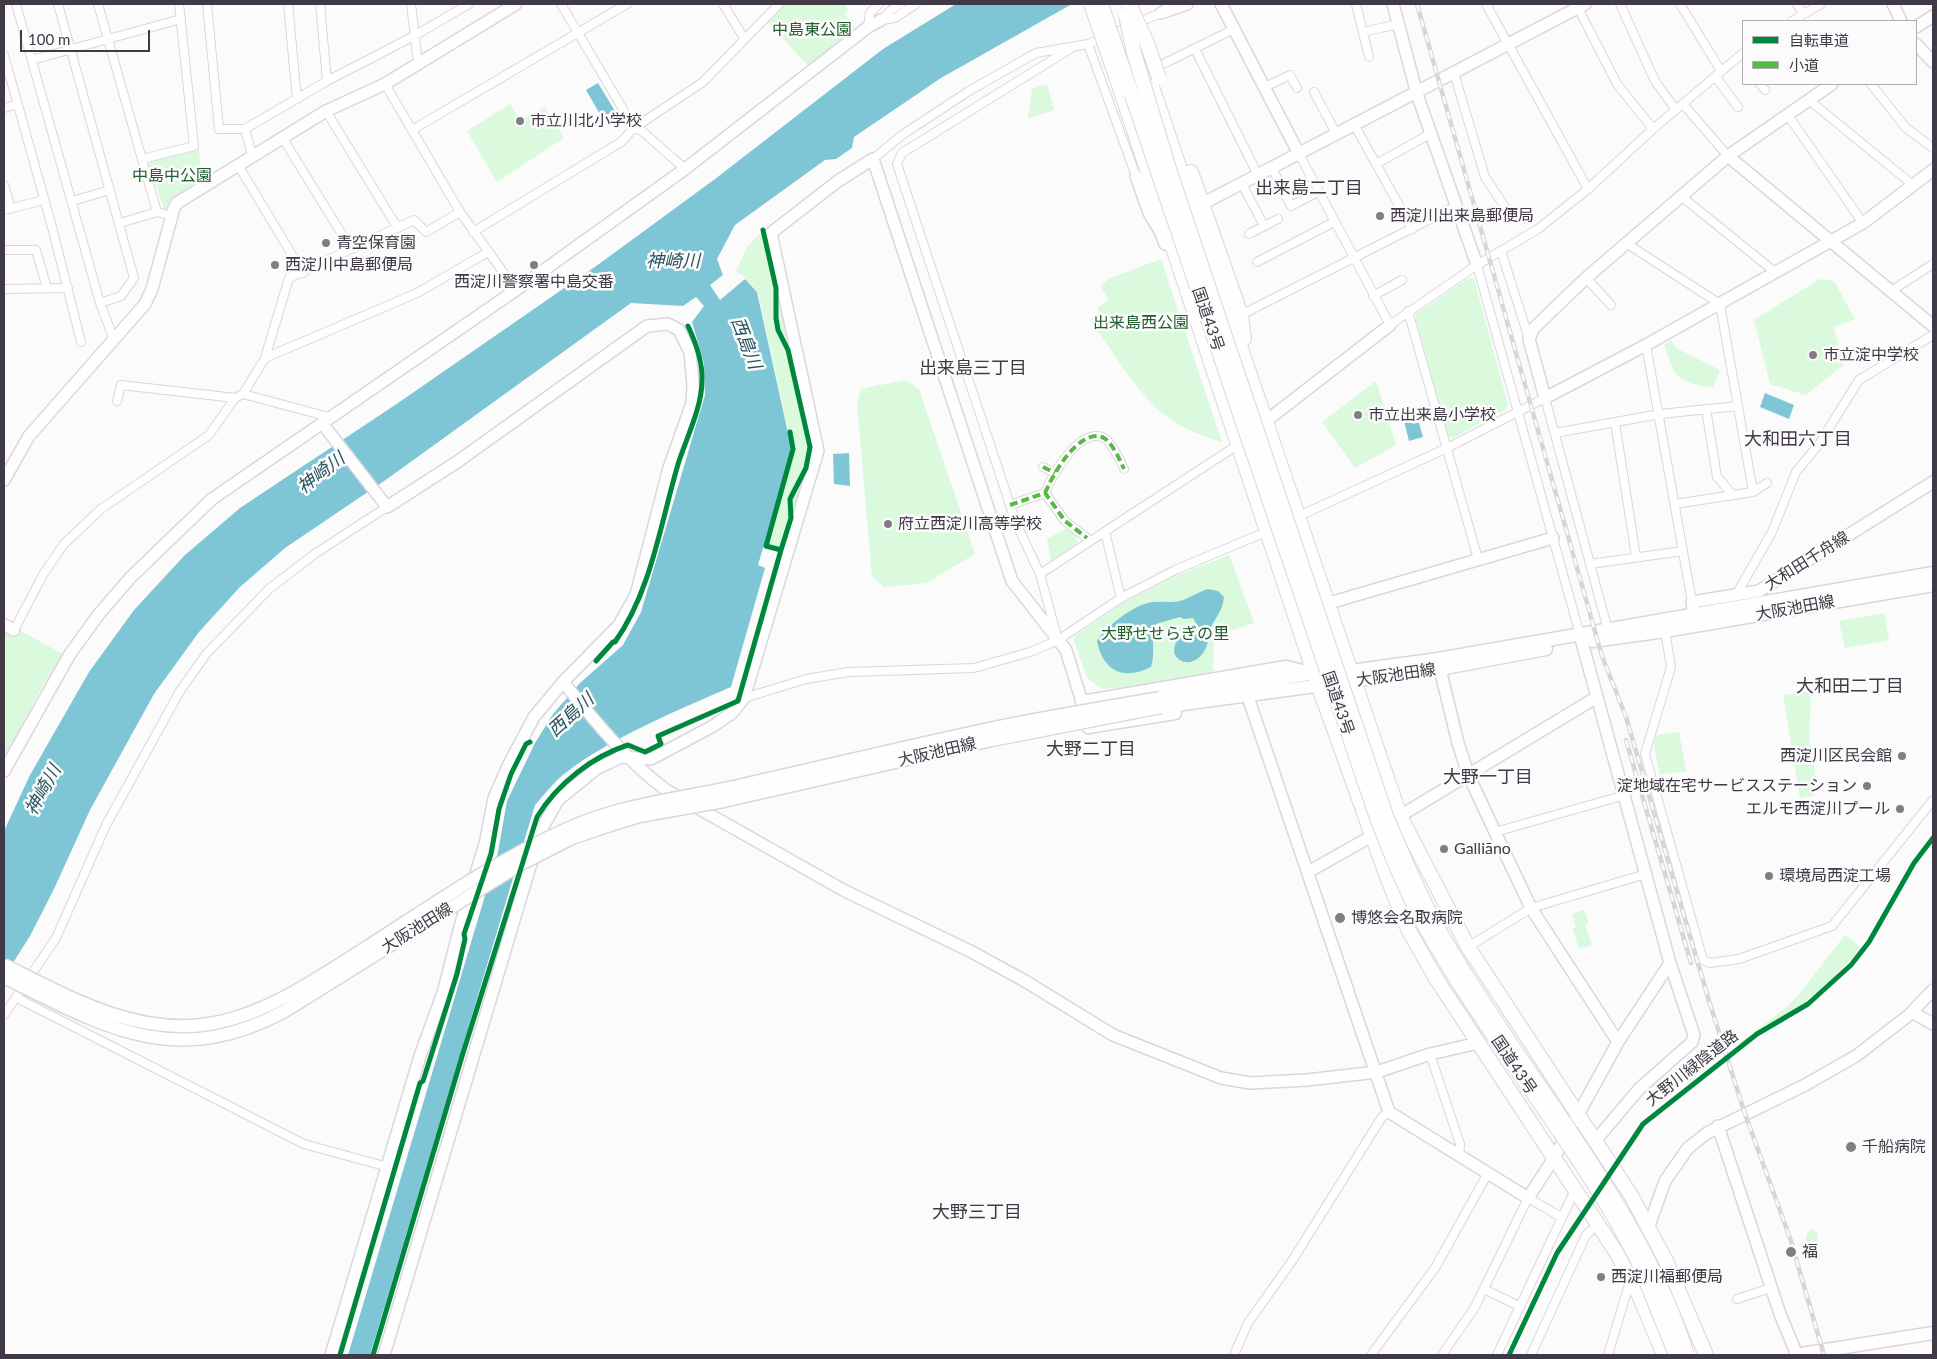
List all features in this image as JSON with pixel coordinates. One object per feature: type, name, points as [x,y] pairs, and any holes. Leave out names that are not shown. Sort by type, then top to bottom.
[{"type":"highway","name":"国道43号","points":[[1091,4],[1239,444],[1266,532],[1386,877],[1422,956],[1598,1224],[1631,1279],[1664,1355]]},
{"type":"highway","name":"国道43号","points":[[1102,4],[1377,818],[1397,868],[1424,925],[1454,976],[1613,1206],[1638,1261],[1676,1355]]},
{"type":"highway","name":"国道43号","points":[[1126,7],[1134,53],[1170,172],[1386,816],[1407,867],[1434,921],[1480,996],[1653,1268],[1679,1329],[1687,1355]]},
{"type":"highway","name":"国道43号","points":[[1126,7],[1155,76],[1247,367],[1400,816],[1468,947],[1596,1140],[1649,1226],[1678,1287],[1706,1355]]},
{"type":"highway","points":[[1155,76],[1241,316],[1247,367]]},
{"type":"highway","points":[[1400,816],[1410,851],[1428,890],[1475,973],[1589,1146],[1613,1206]]},
{"type":"highway","points":[[1386,877],[1451,987],[1578,1172],[1613,1206]]},
{"type":"main road","name":"大阪池田線","points":[[4,965],[78,1001],[131,1020],[178,1026],[221,1022],[250,1012],[299,989],[515,854],[568,828],[600,816],[636,806],[722,790],[989,729],[1316,679],[1440,669],[1581,639],[1608,630],[1933,573]]},
{"type":"main road","name":"大阪池田線","points":[[1353,676],[1581,639],[1665,631],[1693,614],[1933,585]]},
{"type":"main road","points":[[1295,687],[1250,700],[1088,727],[1082,702],[1286,667],[1316,679]]},
{"type":"main road","name":"大阪池田線","points":[[4,977],[87,1018],[133,1034],[182,1040],[229,1034],[257,1025],[286,1010],[520,864],[572,838],[604,827],[639,816],[724,801],[1160,702],[1295,687],[1316,679]]},
{"type":"main road","points":[[1796,1355],[1831,1352],[1933,1332]]},
{"type":"street","points":[[16,4],[100,303],[114,340]]},
{"type":"street","points":[[58,4],[134,278],[121,296],[100,303]]},
{"type":"street","points":[[98,4],[157,212]]},
{"type":"street","points":[[142,159],[194,146],[179,4]]},
{"type":"street","points":[[207,4],[219,129],[245,129],[327,81],[414,36],[469,4]]},
{"type":"street","points":[[288,4],[298,99]]},
{"type":"street","points":[[320,4],[327,81]]},
{"type":"street","points":[[411,4],[418,63]]},
{"type":"street","points":[[4,480],[29,436],[149,299],[172,216],[178,203],[252,155],[326,111],[385,84],[516,4]]},
{"type":"street","points":[[561,4],[634,128],[642,131],[684,169]]},
{"type":"street","points":[[412,130],[627,4]]},
{"type":"street","points":[[723,4],[744,38]]},
{"type":"street","points":[[474,232],[621,142],[634,128],[703,82],[779,4]]},
{"type":"street","points":[[868,27],[870,14],[879,4]]},
{"type":"street","points":[[4,771],[70,654],[99,614],[131,577],[212,499],[326,423],[516,290],[684,169],[868,27],[881,20],[890,10],[901,4]]},
{"type":"street","points":[[881,20],[895,18],[916,4]]},
{"type":"street","points":[[1161,13],[1170,4]]},
{"type":"street","points":[[384,1355],[541,830],[558,800],[578,781],[621,757],[651,758],[713,726],[732,713],[744,698],[818,451],[771,232],[838,181],[873,159],[902,135],[969,91],[1036,53],[1088,44],[1161,13],[1188,4]]},
{"type":"street","points":[[1221,4],[1318,192],[1390,325]]},
{"type":"street","points":[[1356,4],[1369,57]]},
{"type":"street","points":[[1393,4],[1417,94],[1477,265],[1625,794],[1670,963],[1693,1032],[1693,1038],[1639,1090],[1596,1140]]},
{"type":"street","points":[[1486,4],[1588,189]]},
{"type":"street","points":[[1620,4],[1655,81],[1676,110]]},
{"type":"street","points":[[1680,4],[1738,107]]},
{"type":"street","points":[[1797,4],[1803,14]]},
{"type":"street","points":[[1794,20],[1821,4]]},
{"type":"street","points":[[1893,4],[1901,20]]},
{"type":"street","points":[[1202,204],[1417,94],[1582,6],[1618,84],[1653,129]]},
{"type":"street","points":[[1917,25],[1933,16]]},
{"type":"street","points":[[32,60],[107,41],[180,19]]},
{"type":"street","points":[[1364,32],[1398,24]]},
{"type":"street","points":[[1155,76],[1194,49],[1234,29]]},
{"type":"street","points":[[1088,44],[1149,213],[1160,231],[1208,367],[1221,393]]},
{"type":"street","points":[[1917,45],[1933,62]]},
{"type":"street","points":[[1058,640],[1040,580],[1040,574],[1010,505],[897,164],[902,153],[1073,47]]},
{"type":"street","points":[[1194,49],[1258,175]]},
{"type":"street","points":[[4,55],[5,66],[18,104],[81,342]]},
{"type":"street","points":[[1040,574],[1105,532],[1125,516],[1239,444],[1408,311],[1477,265],[1538,228],[1588,189],[1653,129],[1742,56]]},
{"type":"street","points":[[1454,74],[1485,177],[1505,208]]},
{"type":"street","points":[[1265,87],[1290,75],[1297,88]]},
{"type":"street","points":[[385,84],[460,212],[516,290]]},
{"type":"street","points":[[1530,339],[1534,328],[1586,278],[1680,196],[1728,156],[1831,85]]},
{"type":"street","points":[[1872,85],[1906,128],[1933,148]]},
{"type":"street","points":[[1314,92],[1337,135]]},
{"type":"street","points":[[1809,100],[1914,185]]},
{"type":"street","points":[[4,108],[18,104]]},
{"type":"street","points":[[1683,104],[1728,156],[1933,326]]},
{"type":"street","points":[[326,111],[397,227]]},
{"type":"street","points":[[1787,114],[1863,222]]},
{"type":"street","points":[[1355,126],[1412,229]]},
{"type":"street","points":[[245,129],[252,155]]},
{"type":"street","points":[[1376,164],[1430,134]]},
{"type":"street","points":[[282,137],[351,249]]},
{"type":"street","points":[[873,159],[1012,582],[1066,650],[1082,702]]},
{"type":"street","points":[[238,165],[304,272]]},
{"type":"street","points":[[1272,168],[1292,206],[1318,192]]},
{"type":"street","points":[[1297,517],[1447,448],[1646,345],[1863,222],[1933,170]]},
{"type":"street","points":[[1242,184],[1264,226]]},
{"type":"street","points":[[4,185],[7,210],[44,200]]},
{"type":"street","points":[[72,201],[110,190]]},
{"type":"street","points":[[1680,196],[1775,272]]},
{"type":"street","points":[[1241,316],[1456,206]]},
{"type":"street","points":[[120,223],[157,212],[172,216]]},
{"type":"street","points":[[9,628],[64,544],[101,509],[209,435],[266,358],[289,278],[414,220],[426,232],[460,212]]},
{"type":"street","points":[[1249,234],[1278,219]]},
{"type":"street","points":[[1256,262],[1334,222]]},
{"type":"street","points":[[1626,243],[1720,304],[1754,492]]},
{"type":"street","points":[[4,250],[36,250],[47,288]]},
{"type":"street","points":[[1501,251],[1530,339],[1608,630]]},
{"type":"street","points":[[266,358],[418,293],[488,252]]},
{"type":"street","points":[[1891,291],[1933,264]]},
{"type":"street","points":[[1586,278],[1611,305]]},
{"type":"street","points":[[1373,296],[1402,280]]},
{"type":"street","points":[[4,289],[68,288]]},
{"type":"street","points":[[1408,311],[1478,558]]},
{"type":"street","points":[[4,1016],[56,938],[106,825],[180,691],[208,654],[269,589],[316,553],[386,505],[457,462],[647,326],[668,324],[679,330],[690,352],[693,385],[692,403],[668,468],[636,595],[618,625],[566,685],[534,717],[508,764],[494,798],[486,840],[443,993],[420,1056],[331,1355]]},
{"type":"street","points":[[1736,595],[1772,532],[1796,472],[1819,444],[1859,380],[1933,335]]},
{"type":"street","points":[[1646,345],[1660,414],[1693,614]]},
{"type":"street","points":[[117,401],[121,386],[239,396],[326,423],[386,505]]},
{"type":"street","points":[[1555,433],[1660,414],[1738,406]]},
{"type":"street","points":[[1706,409],[1717,477],[1733,495]]},
{"type":"street","points":[[1615,422],[1636,556]]},
{"type":"street","points":[[1010,505],[1045,493],[1055,473],[1077,445],[1094,437],[1102,437],[1108,441],[1124,469]]},
{"type":"street","points":[[1043,467],[1055,473]]},
{"type":"street","name":"大和田千舟線","points":[[1693,614],[1736,595],[1759,591],[1933,482]]},
{"type":"street","points":[[1675,504],[1754,492],[1767,484]]},
{"type":"street","points":[[1045,493],[1065,521],[1087,538]]},
{"type":"street","points":[[1105,532],[1121,598]]},
{"type":"street","points":[[744,698],[806,679],[849,672],[974,668],[1030,652],[1058,640],[1121,598],[1175,570],[1266,532]]},
{"type":"street","points":[[1329,603],[1478,558],[1552,538]]},
{"type":"street","points":[[1590,564],[1636,556],[1683,551]]},
{"type":"street","points":[[1665,631],[1671,667],[1645,754],[1702,960],[1721,963],[1739,959],[1832,926],[1933,800]]},
{"type":"street","points":[[1440,669],[1455,734],[1468,774],[1495,832],[1532,908],[1618,1042]]},
{"type":"street","points":[[566,685],[630,758],[649,777],[666,790],[845,891],[970,951],[1025,981],[1113,1035],[1138,1046],[1222,1078],[1250,1083],[1307,1080],[1377,1072],[1430,1054],[1478,1043]]},
{"type":"street","points":[[1400,816],[1597,697]]},
{"type":"street","points":[[1250,700],[1389,1112],[1528,1198],[1561,1216]]},
{"type":"street","points":[[1495,832],[1625,794]]},
{"type":"street","points":[[1308,872],[1372,836]]},
{"type":"street","points":[[1468,947],[1532,908],[1646,874]]},
{"type":"street","points":[[1442,1355],[1475,1307],[1528,1198],[1579,1115],[1618,1042],[1670,963]]},
{"type":"street","points":[[1649,1226],[1665,1181],[1688,1148],[1718,1126],[1805,1085],[1856,1056],[1912,1012],[1933,990]]},
{"type":"street","points":[[17,998],[304,1144],[388,1167]]},
{"type":"street","points":[[1912,1012],[1933,1024]]},
{"type":"street","points":[[1430,1054],[1460,1144],[1459,1155]]},
{"type":"street","points":[[1234,1355],[1248,1323],[1292,1261],[1382,1117],[1389,1112]]},
{"type":"street","points":[[1718,1126],[1770,1288],[1796,1355]]},
{"type":"street","points":[[1371,1355],[1435,1268],[1488,1173]]},
{"type":"street","points":[[1497,1355],[1561,1216],[1575,1190]]},
{"type":"street","points":[[1531,1355],[1586,1234],[1598,1224]]},
{"type":"street","points":[[1608,1355],[1631,1279]]},
{"type":"street","points":[[1737,1299],[1770,1288]]},
{"type":"street","points":[[1484,1289],[1519,1306]]},
{"type":"green space","name":"中島東公園","points":[[786,4],[844,4],[848,9],[844,14],[855,26],[852,29],[854,33],[808,66],[768,22]]},
{"type":"green space","points":[[1047,84],[1054,110],[1028,119],[1032,89]]},
{"type":"green space","points":[[510,104],[521,120],[545,107],[564,138],[497,182],[467,131]]},
{"type":"green space","name":"中島中公園","points":[[199,148],[201,181],[170,200],[168,207],[164,209],[149,164],[151,161]]},
{"type":"green space","points":[[767,232],[814,452],[784,552],[764,546],[790,456],[791,442],[758,292],[743,276],[736,272],[747,247],[760,233]]},
{"type":"green space","name":"出来島西公園","points":[[1161,259],[1222,442],[1184,427],[1159,411],[1136,385],[1090,320],[1100,312],[1097,309],[1109,299],[1100,287],[1108,279]]},
{"type":"green space","points":[[1469,278],[1474,279],[1508,404],[1506,409],[1453,438],[1448,436],[1415,318],[1416,314]]},
{"type":"green space","points":[[1820,279],[1834,281],[1855,319],[1834,327],[1843,365],[1806,395],[1770,384],[1754,320]]},
{"type":"green space","points":[[1671,340],[1676,348],[1720,370],[1713,388],[1684,381],[1679,377],[1672,366],[1664,345]]},
{"type":"green space","points":[[905,380],[919,389],[975,554],[926,583],[884,587],[872,576],[857,404],[861,389]]},
{"type":"green space","points":[[1376,381],[1396,445],[1355,468],[1322,422]]},
{"type":"green space","points":[[1067,528],[1078,536],[1076,539],[1079,542],[1051,561],[1047,539]]},
{"type":"green space","name":"大野せせらぎの里","points":[[1229,555],[1254,623],[1214,636],[1213,673],[1134,687],[1102,689],[1087,678],[1074,640],[1075,636],[1123,603],[1175,576]]},
{"type":"green space","points":[[1884,613],[1889,640],[1845,648],[1839,621]]},
{"type":"green space","points":[[4,629],[16,636],[19,630],[63,654],[40,691],[4,759]]},
{"type":"green space","points":[[1808,691],[1811,695],[1809,735],[1817,785],[1814,795],[1800,799],[1783,695]]},
{"type":"green space","points":[[1679,732],[1686,771],[1660,775],[1654,746],[1656,735]]},
{"type":"green space","points":[[1584,910],[1589,923],[1585,925],[1592,945],[1579,949],[1573,929],[1576,927],[1572,914]]},
{"type":"green space","points":[[1845,935],[1861,947],[1847,964],[1818,991],[1787,1015],[1734,1047],[1788,1006]]},
{"type":"green space","points":[[1814,1228],[1815,1232],[1817,1232],[1819,1245],[1817,1245],[1819,1258],[1815,1259],[1808,1251],[1806,1240],[1807,1233]]},
{"type":"water","points":[[956,4],[1072,4],[941,78],[854,137],[852,148],[836,159],[825,160],[735,225],[717,259],[723,275],[710,285],[720,300],[745,279],[757,292],[790,442],[790,456],[758,565],[765,568],[731,687],[645,726],[603,748],[564,774],[535,805],[370,1355],[348,1355],[498,852],[507,801],[535,743],[553,714],[580,683],[623,645],[641,612],[705,395],[704,363],[692,322],[704,306],[696,297],[683,306],[631,303],[387,479],[285,548],[240,587],[199,632],[154,694],[90,810],[30,936],[4,977],[4,831],[30,775],[89,672],[134,610],[185,555],[240,508],[398,403],[599,264],[715,179],[883,49]]},
{"type":"water","points":[[598,83],[615,111],[602,118],[586,90]]},
{"type":"water","points":[[1765,393],[1794,405],[1789,419],[1760,407]]},
{"type":"water","points":[[1414,406],[1423,437],[1409,441],[1401,409]]},
{"type":"water","points":[[849,453],[850,486],[834,484],[833,454]]},
{"type":"water","points":[[1208,589],[1218,591],[1224,597],[1220,611],[1209,633],[1206,648],[1200,657],[1191,662],[1186,662],[1177,658],[1174,653],[1175,644],[1179,637],[1194,628],[1195,621],[1193,618],[1184,619],[1180,617],[1156,624],[1153,635],[1151,667],[1132,673],[1123,673],[1109,666],[1104,660],[1097,641],[1107,629],[1130,611],[1153,602],[1180,601]]},
{"type":"railway","points":[[1417,4],[1602,656],[1626,717],[1709,1001],[1745,1114],[1790,1238],[1824,1355]]},
{"type":"railway","points":[[1626,740],[1691,963]]},
{"type":"marked path","points":[[1045,493],[1053,476],[1067,456],[1084,440],[1093,436],[1102,437],[1109,442],[1124,469]]},
{"type":"marked path","points":[[1043,467],[1055,473]]},
{"type":"marked path","points":[[1010,505],[1045,493],[1065,521],[1087,538]]},
{"type":"cycle path","points":[[763,230],[776,288],[778,330],[788,350],[810,447],[806,468],[790,499],[791,518],[781,550],[766,546],[793,449],[790,432]]},
{"type":"cycle path","points":[[596,661],[615,642],[628,622],[638,600],[654,554],[679,461],[700,401],[702,374],[700,360],[688,326]]},
{"type":"cycle path","points":[[373,1355],[463,1053],[537,817],[565,783],[602,756],[628,745],[645,752],[661,744],[658,736],[738,701],[781,550]]},
{"type":"cycle path","points":[[340,1355],[420,1083],[423,1081],[457,974],[465,939],[464,934],[491,854],[499,809],[511,774],[526,744],[530,742]]},
{"type":"cycle path","name":"大野川緑陰道路","points":[[1509,1355],[1557,1253],[1643,1124],[1757,1034],[1808,1004],[1851,965],[1869,942],[1914,863],[1933,838]]},
{"type":"place","name":"市立川北小学校","points":[[520,121]]},
{"type":"place","name":"西淀川出来島郵便局","points":[[1380,216]]},
{"type":"place","name":"青空保育園","points":[[326,243]]},
{"type":"place","name":"西淀川中島郵便局","points":[[275,265]]},
{"type":"place","name":"西淀川警察署中島交番","points":[[534,265]]},
{"type":"place","name":"市立淀中学校","points":[[1813,355]]},
{"type":"place","name":"市立出来島小学校","points":[[1358,415]]},
{"type":"place","name":"府立西淀川高等学校","points":[[888,524]]},
{"type":"place","name":"西淀川区民会館","points":[[1902,756]]},
{"type":"place","name":"淀地域在宅サービスステーション","points":[[1867,786]]},
{"type":"place","name":"エルモ西淀川プール","points":[[1900,809]]},
{"type":"place","name":"Galliāno","points":[[1444,849]]},
{"type":"place","name":"環境局西淀工場","points":[[1769,876]]},
{"type":"place","name":"博悠会名取病院","points":[[1340,918]]},
{"type":"place","name":"千船病院","points":[[1851,1147]]},
{"type":"place","name":"福","points":[[1791,1252]]},
{"type":"place","name":"西淀川福郵便局","points":[[1601,1277]]},
{"type":"district","name":"出来島二丁目","points":[[1309,188]]},
{"type":"district","name":"出来島三丁目","points":[[973,368]]},
{"type":"district","name":"大和田六丁目","points":[[1798,439]]},
{"type":"district","name":"大和田二丁目","points":[[1850,686]]},
{"type":"district","name":"大野二丁目","points":[[1091,749]]},
{"type":"district","name":"大野一丁目","points":[[1488,777]]},
{"type":"district","name":"大野三丁目","points":[[977,1212]]},
{"type":"water label","name":"神崎川","points":[[673,261]]},
{"type":"water label","name":"西島川","points":[[746,343]]},
{"type":"water label","name":"神崎川","points":[[321,473]]},
{"type":"water label","name":"西島川","points":[[571,715]]},
{"type":"water label","name":"神崎川","points":[[43,790]]}]
